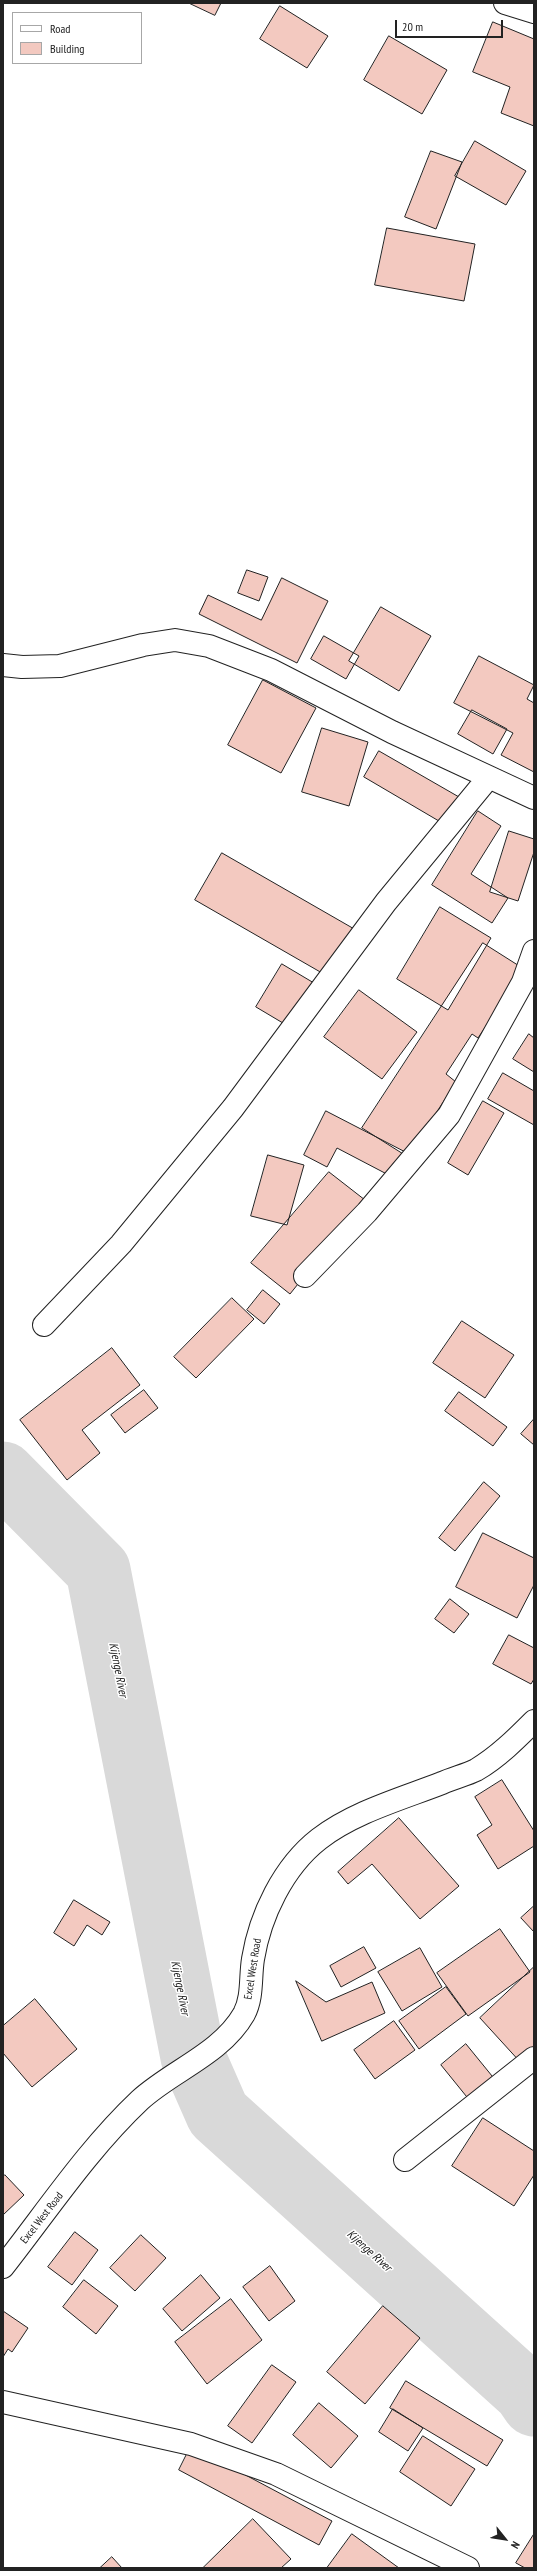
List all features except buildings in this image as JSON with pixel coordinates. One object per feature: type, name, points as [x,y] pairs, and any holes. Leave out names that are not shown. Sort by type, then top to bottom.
[{"type":"street","points":[[505,3],[534,12]]},
{"type":"street","points":[[3,664],[22,667],[60,666],[143,645],[175,640],[209,646],[271,670],[392,732],[534,798]]},
{"type":"street","points":[[44,1325],[120,1244],[233,1108],[386,902],[489,777]]},
{"type":"street","points":[[306,1276],[367,1212],[449,1115],[523,982],[534,951]]},
{"type":"street","name":"Excel West Road","points":[[3,2267],[118,2122],[142,2098],[214,2047],[236,2027],[249,2003],[253,1960],[262,1921],[287,1875],[301,1856],[319,1839],[349,1820],[474,1771],[499,1755],[534,1721]]},
{"type":"street","points":[[406,2160],[534,2058]]},
{"type":"street","points":[[3,2402],[63,2414],[198,2446],[276,2474],[468,2568]]},
{"type":"waterway","name":"Kijenge River","points":[[3,1474],[98,1570],[193,2057],[218,2114],[525,2391],[534,2404]]}]
